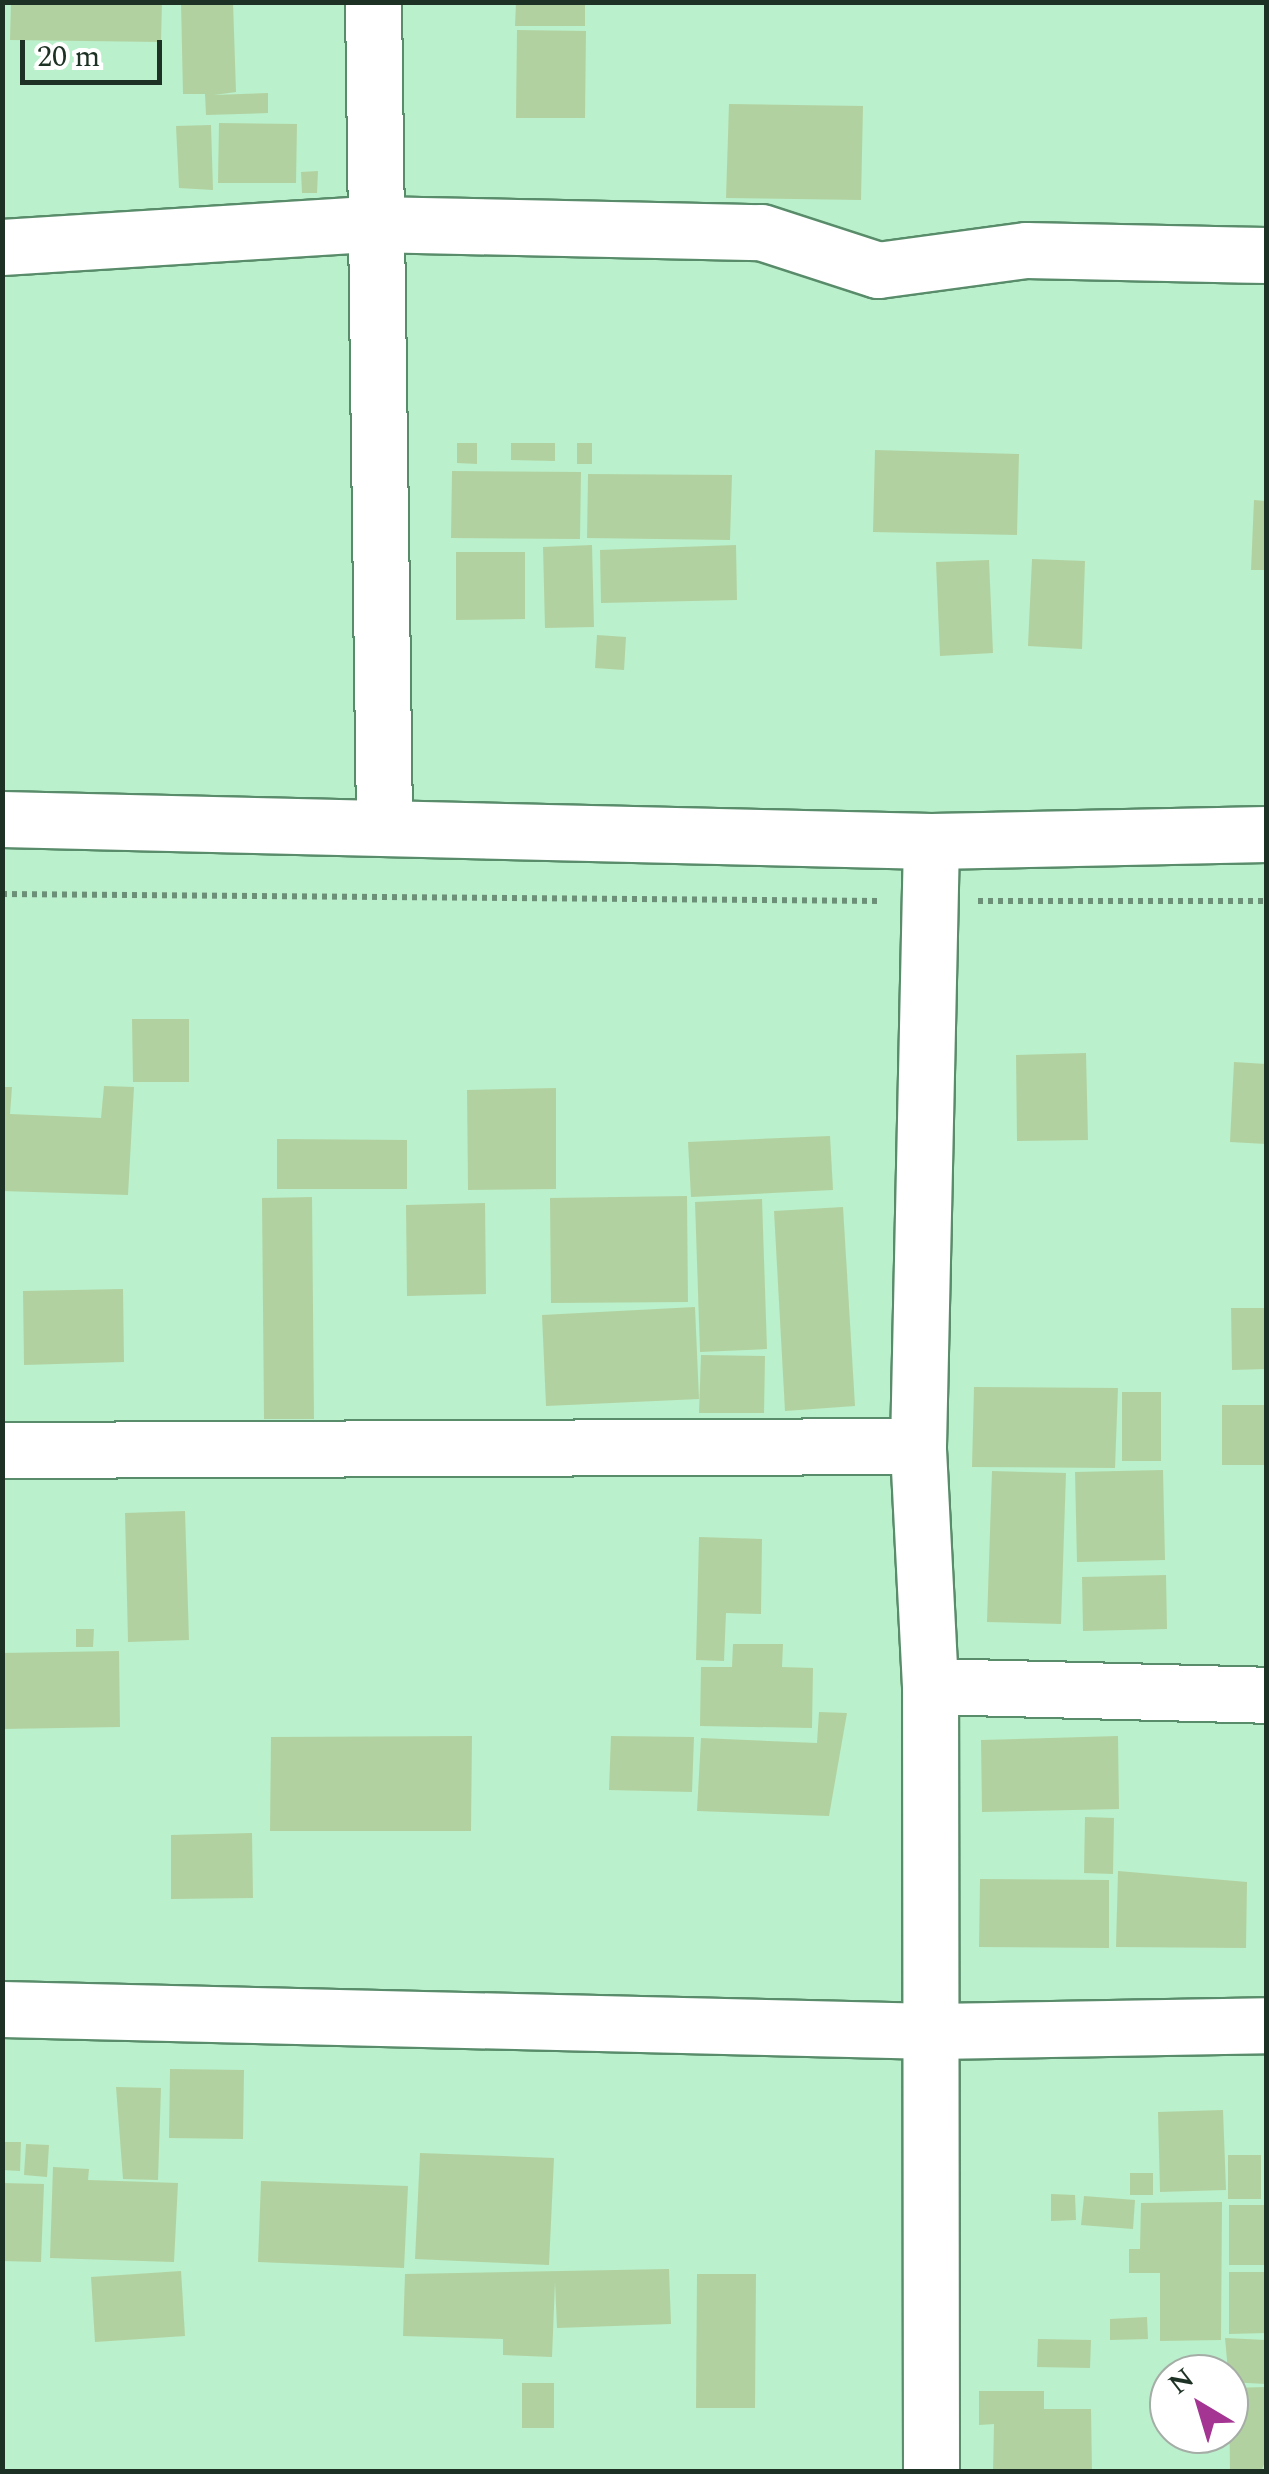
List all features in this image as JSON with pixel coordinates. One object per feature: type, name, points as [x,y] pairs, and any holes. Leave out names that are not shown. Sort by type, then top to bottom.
[{"type":"street","points":[[373,2],[371,224],[384,823]]},
{"type":"street","points":[[2,247],[371,224],[762,232],[878,270],[1026,250],[1266,255]]},
{"type":"street","points":[[2,819],[384,823],[931,841],[1266,834]]},
{"type":"street","points":[[931,841],[918,1446],[930,1686],[931,2472]]},
{"type":"street","points":[[2,1450],[918,1446]]},
{"type":"street","points":[[930,1686],[1266,1695]]},
{"type":"street","points":[[2,2009],[933,2031],[1266,2025]]},
{"type":"path","points":[[2,894],[1266,901]]},
{"type":"building","points":[[11,2],[162,2],[161,42],[10,40]]},
{"type":"building","points":[[181,2],[233,2],[236,92],[214,95],[268,93],[268,113],[206,115],[205,94],[183,94]]},
{"type":"building","points":[[516,2],[585,2],[585,26],[515,26]]},
{"type":"building","points":[[517,30],[586,31],[585,118],[516,118]]},
{"type":"building","points":[[729,104],[863,106],[861,200],[726,198]]},
{"type":"building","points":[[219,123],[297,124],[296,183],[218,183]]},
{"type":"building","points":[[211,125],[213,190],[179,188],[176,126]]},
{"type":"building","points":[[318,171],[317,193],[302,193],[301,172]]},
{"type":"building","points":[[457,443],[477,443],[477,464],[457,463]]},
{"type":"building","points":[[511,443],[555,443],[555,461],[511,460]]},
{"type":"building","points":[[577,443],[592,443],[592,464],[577,464]]},
{"type":"building","points":[[875,450],[1019,454],[1017,535],[873,532]]},
{"type":"building","points":[[452,471],[581,472],[580,539],[451,538]]},
{"type":"building","points":[[588,474],[732,475],[730,540],[587,538]]},
{"type":"building","points":[[1254,500],[1266,501],[1266,570],[1251,570]]},
{"type":"building","points":[[592,545],[594,627],[545,628],[543,547]]},
{"type":"building","points":[[736,545],[737,600],[601,603],[600,550]]},
{"type":"building","points":[[456,552],[525,552],[525,619],[456,620]]},
{"type":"building","points":[[1032,559],[1085,561],[1082,649],[1028,646]]},
{"type":"building","points":[[989,560],[993,653],[940,656],[936,562]]},
{"type":"building","points":[[597,635],[626,637],[624,670],[595,668]]},
{"type":"building","points":[[132,1019],[189,1019],[189,1082],[133,1082]]},
{"type":"building","points":[[1086,1053],[1088,1140],[1017,1141],[1016,1055]]},
{"type":"building","points":[[1234,1062],[1266,1064],[1266,1144],[1230,1142]]},
{"type":"building","points":[[104,1086],[134,1087],[128,1195],[2,1191],[2,1087],[12,1087],[10,1114],[101,1118]]},
{"type":"building","points":[[556,1088],[556,1189],[468,1190],[467,1090]]},
{"type":"building","points":[[830,1136],[833,1190],[691,1197],[688,1142]]},
{"type":"building","points":[[277,1139],[407,1140],[407,1189],[277,1189]]},
{"type":"building","points":[[687,1196],[688,1302],[551,1303],[550,1198]]},
{"type":"building","points":[[312,1197],[314,1419],[264,1419],[262,1198]]},
{"type":"building","points":[[762,1199],[767,1349],[700,1352],[695,1202]]},
{"type":"building","points":[[485,1203],[486,1294],[407,1296],[406,1205]]},
{"type":"building","points":[[843,1207],[855,1406],[785,1411],[774,1211]]},
{"type":"building","points":[[123,1289],[124,1362],[24,1365],[23,1291]]},
{"type":"building","points":[[695,1307],[699,1399],[546,1406],[542,1315]]},
{"type":"building","points":[[1231,1308],[1266,1308],[1266,1369],[1232,1370]]},
{"type":"building","points":[[701,1355],[765,1356],[764,1413],[699,1413]]},
{"type":"building","points":[[974,1387],[1118,1388],[1115,1468],[972,1467]]},
{"type":"building","points":[[1122,1392],[1161,1392],[1161,1461],[1122,1461]]},
{"type":"building","points":[[1222,1405],[1266,1405],[1266,1465],[1222,1465]]},
{"type":"building","points":[[1163,1470],[1165,1560],[1077,1562],[1075,1472]]},
{"type":"building","points":[[992,1471],[1066,1473],[1061,1624],[987,1622]]},
{"type":"building","points":[[185,1511],[189,1640],[128,1642],[125,1513]]},
{"type":"building","points":[[699,1537],[762,1539],[761,1614],[726,1613],[724,1661],[696,1660]]},
{"type":"building","points":[[1166,1575],[1167,1629],[1083,1631],[1082,1577]]},
{"type":"building","points":[[76,1629],[94,1629],[93,1647],[76,1647]]},
{"type":"building","points":[[733,1644],[783,1644],[782,1667],[813,1668],[812,1728],[700,1726],[701,1667],[732,1667]]},
{"type":"building","points":[[119,1651],[120,1727],[2,1729],[2,1653]]},
{"type":"building","points":[[819,1712],[847,1713],[829,1816],[697,1811],[701,1738],[817,1743]]},
{"type":"building","points":[[472,1736],[471,1831],[270,1831],[271,1737]]},
{"type":"building","points":[[611,1736],[694,1737],[692,1792],[609,1790]]},
{"type":"building","points":[[1118,1736],[1119,1809],[982,1812],[981,1740]]},
{"type":"building","points":[[1085,1817],[1114,1818],[1113,1874],[1084,1873]]},
{"type":"building","points":[[252,1833],[253,1898],[171,1899],[171,1835]]},
{"type":"building","points":[[1118,1871],[1247,1882],[1246,1948],[1116,1947]]},
{"type":"building","points":[[980,1879],[1109,1880],[1109,1948],[979,1947]]},
{"type":"building","points":[[170,2069],[244,2070],[243,2139],[169,2138]]},
{"type":"building","points":[[116,2087],[161,2088],[158,2180],[123,2179]]},
{"type":"building","points":[[1223,2110],[1226,2190],[1160,2192],[1158,2112]]},
{"type":"building","points":[[2,2142],[21,2142],[20,2171],[2,2170]]},
{"type":"building","points":[[26,2144],[49,2145],[47,2177],[24,2175]]},
{"type":"building","points":[[420,2153],[554,2158],[549,2265],[415,2259]]},
{"type":"building","points":[[1228,2155],[1261,2155],[1261,2199],[1228,2199]]},
{"type":"building","points":[[53,2167],[89,2169],[88,2180],[178,2183],[174,2262],[50,2258]]},
{"type":"building","points":[[1130,2173],[1153,2173],[1153,2195],[1130,2195]]},
{"type":"building","points":[[261,2181],[408,2186],[404,2268],[258,2262]]},
{"type":"building","points":[[2,2183],[44,2184],[41,2262],[2,2261]]},
{"type":"building","points":[[1051,2194],[1075,2195],[1076,2220],[1051,2221]]},
{"type":"building","points":[[1084,2196],[1135,2200],[1133,2229],[1081,2225]]},
{"type":"building","points":[[1222,2202],[1221,2340],[1160,2341],[1160,2273],[1129,2273],[1129,2249],[1140,2249],[1141,2203]]},
{"type":"building","points":[[1229,2205],[1266,2205],[1266,2265],[1229,2265]]},
{"type":"building","points":[[669,2269],[671,2324],[557,2328],[555,2282],[552,2357],[503,2355],[503,2339],[403,2336],[405,2274]]},
{"type":"building","points":[[181,2271],[185,2336],[95,2342],[91,2277]]},
{"type":"building","points":[[1229,2272],[1266,2272],[1266,2333],[1229,2334]]},
{"type":"building","points":[[697,2274],[756,2274],[755,2408],[696,2408]]},
{"type":"building","points":[[1147,2317],[1148,2339],[1110,2340],[1110,2319]]},
{"type":"building","points":[[1225,2338],[1266,2340],[1266,2384],[1249,2383],[1249,2354],[1226,2354]]},
{"type":"building","points":[[1038,2339],[1091,2340],[1090,2368],[1037,2367]]},
{"type":"building","points":[[522,2383],[554,2383],[554,2428],[522,2428]]},
{"type":"building","points":[[1249,2387],[1266,2387],[1266,2459],[1261,2472],[1230,2472],[1230,2454],[1249,2454]]},
{"type":"building","points":[[979,2391],[1044,2391],[1044,2409],[1091,2409],[1092,2472],[993,2472],[994,2424],[979,2425]]}]
